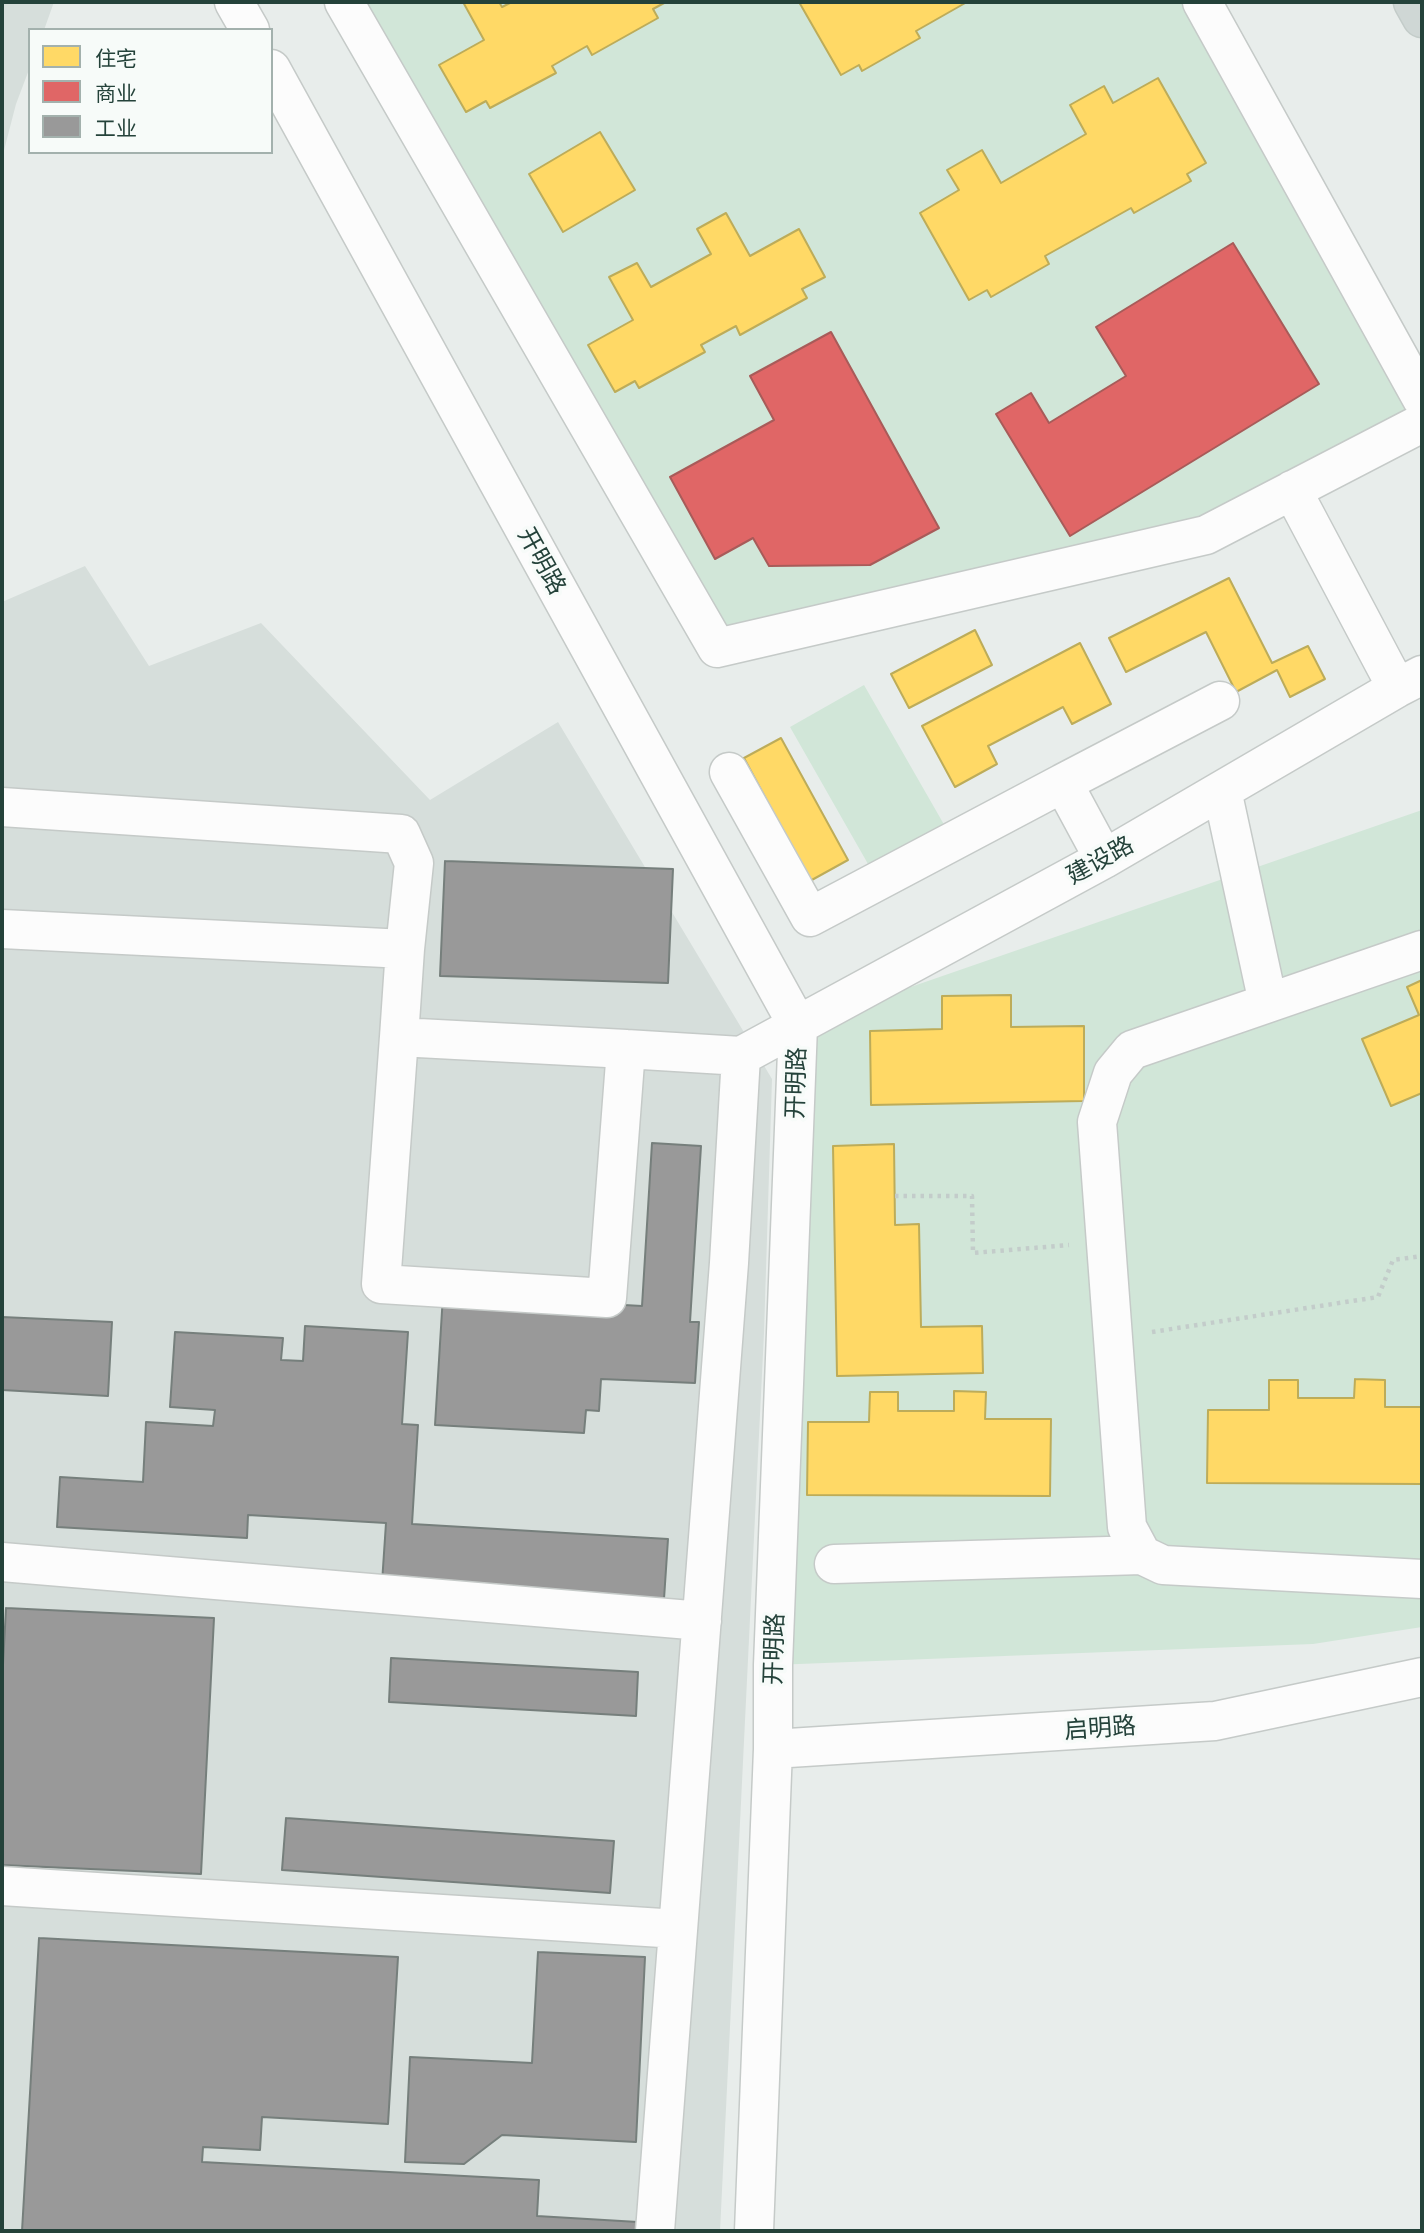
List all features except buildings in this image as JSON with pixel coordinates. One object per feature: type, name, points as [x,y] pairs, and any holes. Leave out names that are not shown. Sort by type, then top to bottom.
[{"type":"main road","points":[[1413,2],[1422,18]]},
{"type":"street","points":[[234,2],[249,28]]},
{"type":"street","points":[[344,2],[717,648],[1206,535],[1422,423]]},
{"type":"street","points":[[1202,2],[1422,399]]},
{"type":"street","name":"开明路","points":[[273,73],[798,1026],[754,2231]]},
{"type":"street","points":[[1292,490],[1410,682]]},
{"type":"street","name":"建设路","points":[[741,1056],[1104,859],[1410,682]]},
{"type":"street","points":[[729,772],[810,917],[1220,701]]},
{"type":"street","points":[[1063,783],[1104,859]]},
{"type":"street","points":[[1222,790],[1268,1003]]},
{"type":"street","points":[[2,807],[401,834],[414,863],[405,949],[381,1284],[607,1298],[626,1049]]},
{"type":"street","points":[[2,929],[405,949]]},
{"type":"street","points":[[1142,1555],[1127,1527],[1097,1122],[1114,1073],[1132,1050],[1422,950]]},
{"type":"street","points":[[399,1037],[741,1056],[729,1263],[655,2231]]},
{"type":"street","points":[[834,1564],[1142,1555],[1163,1565],[1422,1579]]},
{"type":"street","points":[[2,1562],[702,1622]]},
{"type":"street","name":"启明路","points":[[773,1749],[1215,1721],[1422,1677]]},
{"type":"street","points":[[2,1886],[678,1929]]},
{"type":"path","points":[[895,1196],[972,1196],[974,1253],[1106,1241]]},
{"type":"path","points":[[1113,1339],[1378,1297],[1393,1260],[1422,1256]]},
{"type":"shaded area","points":[[2,2],[54,2],[45,28],[28,28],[28,72],[16,104],[2,158]]},
{"type":"shaded area","points":[[85,566],[149,666],[261,623],[430,800],[558,722],[772,1079],[764,1333],[720,2231],[2,2231],[2,602]]},
{"type":"green space","points":[[344,2],[1202,2],[1422,423],[1206,535],[717,648]]},
{"type":"green space","points":[[864,685],[946,828],[872,871],[790,727]]},
{"type":"green space","points":[[1422,810],[1422,1627],[1313,1644],[773,1665],[798,1026]]}]
